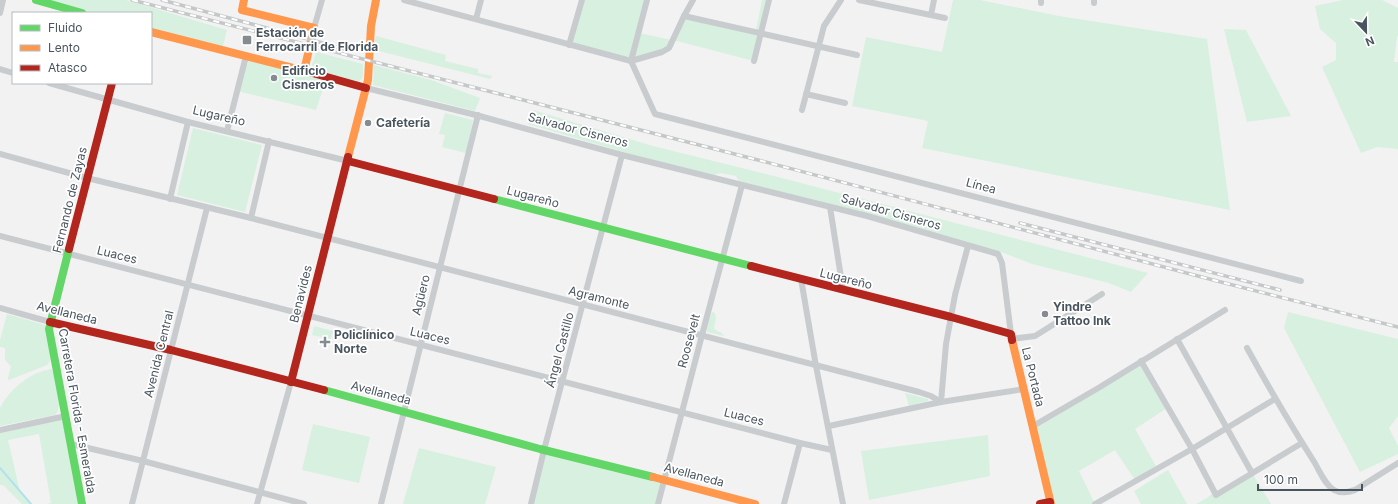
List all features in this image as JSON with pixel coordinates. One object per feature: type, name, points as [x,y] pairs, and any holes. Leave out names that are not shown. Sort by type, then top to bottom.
[{"type":"street","points":[[0,13],[3,0]]},
{"type":"street","points":[[36,0],[78,12]]},
{"type":"street","points":[[244,0],[242,10],[314,28]]},
{"type":"street","points":[[304,71],[322,0]]},
{"type":"street","name":"Benavides","points":[[258,504],[291,382],[368,80],[371,26],[376,0]]},
{"type":"street","points":[[404,0],[631,62],[662,52],[669,48],[693,0]]},
{"type":"street","points":[[476,20],[481,0]]},
{"type":"street","points":[[569,44],[582,0]]},
{"type":"street","points":[[631,62],[647,0]]},
{"type":"street","points":[[754,61],[769,0]]},
{"type":"street","points":[[802,110],[824,26],[841,0]]},
{"type":"street","points":[[859,0],[879,2],[945,18]]},
{"type":"street","points":[[931,15],[934,0]]},
{"type":"street","points":[[684,16],[730,27],[762,32],[857,55]]},
{"type":"street","name":"Salvador Cisneros","points":[[152,32],[366,88],[478,115],[622,154],[830,207],[998,254]]},
{"type":"street","points":[[227,131],[246,56]]},
{"type":"street","name":"Línea","points":[[631,62],[655,114],[1301,281]]},
{"type":"street","points":[[0,69],[12,73]]},
{"type":"street","name":"Lugareño","points":[[53,84],[188,122],[348,161],[950,317],[1011,336]]},
{"type":"street","name":"Fernando de Zayas","points":[[50,322],[69,254],[112,84]]},
{"type":"street","points":[[806,94],[845,103]]},
{"type":"street","name":"Agüero","points":[[381,504],[478,115]]},
{"type":"street","points":[[170,199],[188,122]]},
{"type":"street","points":[[251,218],[269,141]]},
{"type":"street","name":"Agramonte","points":[[0,154],[87,178],[251,218],[919,392],[931,396],[941,402]]},
{"type":"street","name":"Ángel Castillo","points":[[531,504],[622,154]]},
{"type":"street","name":"Roosevelt","points":[[658,504],[742,185]]},
{"type":"street","points":[[830,207],[843,290]]},
{"type":"street","name":"Avenida Central","points":[[132,504],[207,208]]},
{"type":"street","name":"Luaces","points":[[0,236],[832,450]]},
{"type":"street","points":[[941,402],[950,317],[968,246]]},
{"type":"street","name":"La Portada","points":[[998,254],[1002,263],[1011,336],[1051,503]]},
{"type":"street","points":[[801,279],[816,366],[829,426],[832,450],[843,504]]},
{"type":"street","points":[[1011,336],[1035,336],[1102,294]]},
{"type":"street","name":"Avellaneda","points":[[0,308],[50,322],[171,350],[404,411],[544,450],[755,504]]},
{"type":"street","points":[[1033,426],[1225,310]]},
{"type":"street","name":"Carretera Florida - Esmeralda","points":[[50,322],[50,336],[82,504]]},
{"type":"street","points":[[1177,339],[1252,473]]},
{"type":"street","points":[[1247,348],[1302,443],[1328,484],[1334,490],[1342,492],[1355,490],[1398,463]]},
{"type":"street","points":[[1141,361],[1192,449],[1216,495],[1302,443]]},
{"type":"street","points":[[829,426],[941,402],[1024,389]]},
{"type":"street","points":[[1095,504],[1192,449],[1275,398]]},
{"type":"street","points":[[0,430],[66,416]]},
{"type":"street","points":[[784,504],[800,443]]},
{"type":"street","points":[[71,444],[143,461],[304,504]]},
{"type":"street","points":[[1040,504],[1051,503]]},
{"type":"green space","points":[[36,0],[126,0],[227,30],[222,50],[152,32],[152,12],[78,12]]},
{"type":"green space","points":[[582,0],[647,0],[639,33],[672,40],[684,16],[756,30],[762,0],[769,0],[754,61],[673,40],[669,48],[631,61],[569,45]]},
{"type":"green space","points":[[953,0],[980,0],[1059,16],[1207,39],[1230,210],[922,148],[928,121],[852,106],[866,37],[942,52]]},
{"type":"green space","points":[[1343,0],[1382,0],[1398,8],[1398,36],[1394,62],[1398,62],[1398,149],[1377,147],[1361,153],[1322,67],[1336,60],[1336,43],[1320,29],[1315,6]]},
{"type":"green space","points":[[1224,29],[1246,30],[1291,116],[1247,122]]},
{"type":"green space","points":[[376,36],[446,55],[445,61],[478,69],[478,73],[492,76],[490,79],[379,51],[373,47]]},
{"type":"green space","points":[[316,52],[363,64],[363,77],[359,82],[313,70],[312,65]]},
{"type":"green space","points":[[246,56],[326,78],[325,83],[327,86],[324,86],[316,110],[237,91]]},
{"type":"green space","points":[[374,65],[431,80],[480,98],[475,111],[373,85]]},
{"type":"green space","points":[[533,110],[653,146],[1148,273],[1131,292],[1109,283],[1032,264],[1001,252],[739,181],[736,176],[720,173],[714,175],[637,156],[528,124]]},
{"type":"green space","points":[[445,113],[473,120],[466,153],[442,147],[445,135],[439,134]]},
{"type":"green space","points":[[193,128],[262,145],[245,212],[177,195]]},
{"type":"green space","points":[[712,312],[715,313],[716,318],[714,328],[724,336],[707,332],[706,328]]},
{"type":"green space","points":[[1288,312],[1398,339],[1398,416],[1389,428],[1398,446],[1398,454],[1360,472],[1284,328]]},
{"type":"green space","points":[[7,314],[45,325],[51,359],[47,365],[9,380],[8,378],[11,366],[5,360],[5,348],[0,347],[0,340]]},
{"type":"green space","points":[[314,326],[333,331],[331,339],[312,335]]},
{"type":"green space","points":[[1141,361],[1167,408],[1135,429],[1157,468],[1135,480],[1115,450],[1079,471],[1095,504],[1051,504],[1033,426]]},
{"type":"green space","points":[[51,369],[53,371],[57,388],[59,401],[58,412],[55,415],[0,426],[0,408],[9,394],[28,378]]},
{"type":"green space","points":[[905,393],[928,399],[928,401],[909,406]]},
{"type":"green space","points":[[66,416],[82,504],[47,504],[51,503],[39,434],[8,440],[20,492],[31,504],[22,504],[3,485],[0,485],[0,429]]},
{"type":"green space","points":[[313,424],[370,437],[359,483],[302,470]]},
{"type":"green space","points":[[988,435],[990,476],[869,500],[861,451]]},
{"type":"green space","points":[[419,448],[496,467],[485,504],[403,504]]},
{"type":"green space","points":[[544,450],[665,480],[658,504],[530,504]]},
{"type":"green space","points":[[1168,470],[1187,504],[1141,504],[1134,491]]},
{"type":"green space","points":[[1252,473],[1271,504],[1196,504],[1207,498],[1215,491],[1216,494]]},
{"type":"waterway","points":[[0,468],[31,504]]},
{"type":"railway","points":[[132,0],[758,160],[1398,327]]},
{"type":"railway","points":[[162,0],[345,49]]},
{"type":"railway","points":[[1020,223],[1280,290]]},
{"type":"traffic: fast","points":[[36,0],[78,12]]},
{"type":"traffic: fast","points":[[494,199],[751,266]]},
{"type":"traffic: fast","points":[[69,249],[49,329],[82,504]]},
{"type":"traffic: fast","points":[[324,390],[540,449],[653,477]]},
{"type":"traffic: slow","points":[[244,0],[242,10],[314,28],[304,71]]},
{"type":"traffic: slow","points":[[348,157],[368,80],[371,26],[376,0]]},
{"type":"traffic: slow","points":[[152,32],[309,72]]},
{"type":"traffic: slow","points":[[1012,340],[1051,504]]},
{"type":"traffic: slow","points":[[653,477],[755,504]]},
{"type":"traffic: jam","points":[[309,72],[366,88]]},
{"type":"traffic: jam","points":[[69,249],[112,84]]},
{"type":"traffic: jam","points":[[291,382],[348,157]]},
{"type":"traffic: jam","points":[[348,161],[494,199]]},
{"type":"traffic: jam","points":[[751,266],[951,317],[1011,334],[1012,340]]},
{"type":"traffic: jam","points":[[50,322],[171,350],[324,390]]},
{"type":"traffic: jam","points":[[1040,504],[1050,502]]},
{"type":"place","name":"Estación de Ferrocarril de Florida","points":[[247,40]]},
{"type":"place","name":"Edificio Cisneros","points":[[274,78]]},
{"type":"place","name":"Cafetería","points":[[368,123]]},
{"type":"place","name":"Yindre Tattoo Ink","points":[[1045,314]]},
{"type":"place","name":"Policlínico Norte","points":[[325,342]]}]
